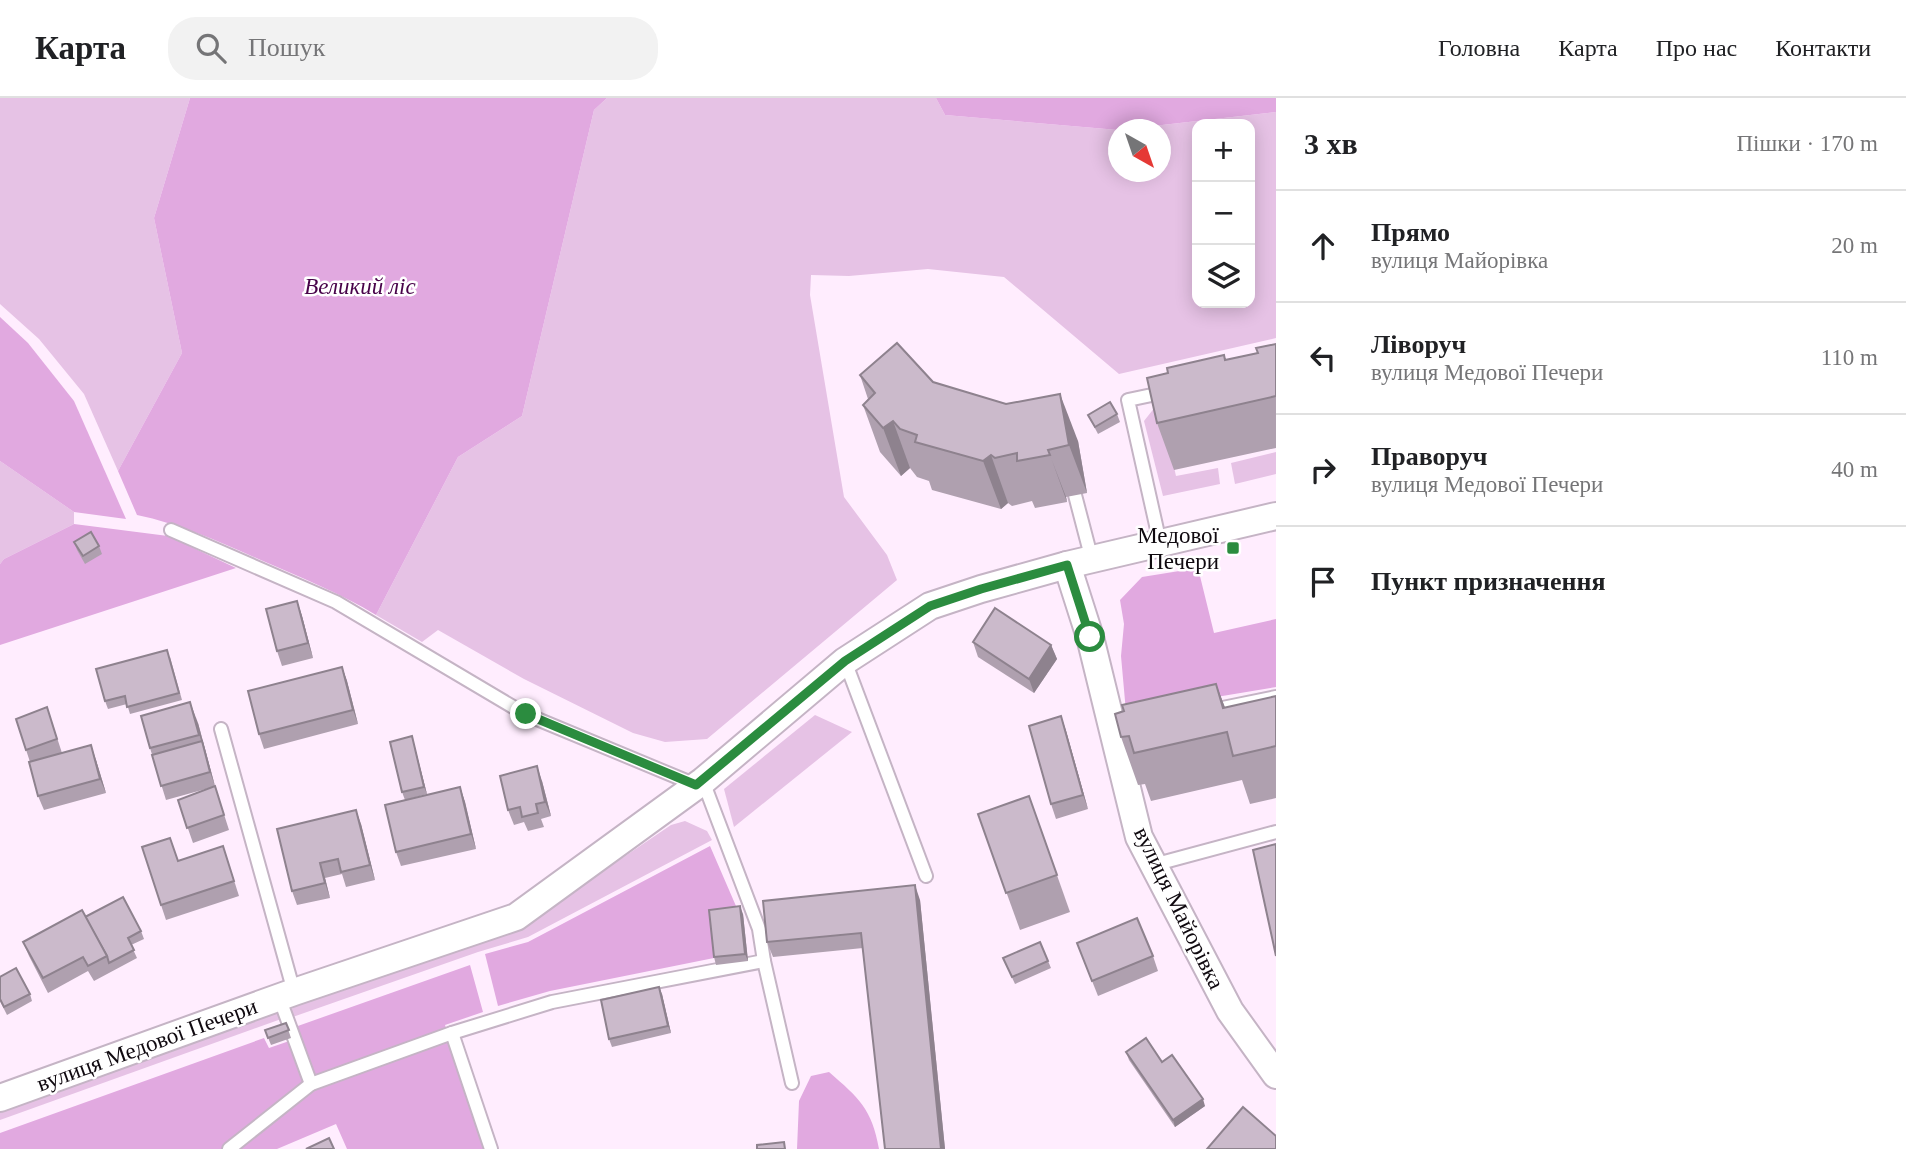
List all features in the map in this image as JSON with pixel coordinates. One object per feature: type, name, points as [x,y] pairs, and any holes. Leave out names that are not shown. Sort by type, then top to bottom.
[{"type":"street","name":"вулиця Медової Печери","points":[[0,1098],[287,994],[516,917],[700,783],[845,661],[930,606],[1079,562],[1276,516]]},
{"type":"street","name":"вулиця Майорівка","points":[[1079,562],[1090,637],[1119,730],[1139,837],[1230,1011],[1276,1075]]},
{"type":"lane","points":[[1160,543],[1128,400],[1182,388]]},
{"type":"lane","points":[[1075,495],[1079,562]]},
{"type":"lane","points":[[171,530],[336,602],[526,714],[700,783],[759,929],[792,1083]]},
{"type":"lane","points":[[845,661],[926,876]]},
{"type":"lane","points":[[1199,713],[1276,697]]},
{"type":"lane","points":[[221,729],[312,1084]]},
{"type":"lane","points":[[1153,865],[1276,832]]},
{"type":"lane","points":[[229,1149],[312,1084],[452,1033],[552,1002],[764,961]]},
{"type":"lane","points":[[452,1033],[491,1149]]},
{"type":"shaded area","points":[[0,98],[190,98],[154,218],[182,353],[118,471],[84,394],[39,339],[0,304]]},
{"type":"shaded area","points":[[607,98],[936,98],[945,115],[1108,129],[1108,182],[1171,182],[1171,124],[1192,122],[1192,308],[1255,308],[1255,119],[1215,119],[1276,112],[1276,338],[1119,374],[1004,277],[928,269],[849,276],[811,275],[810,295],[844,497],[887,555],[897,580],[707,739],[665,742],[633,733],[524,679],[438,630],[422,642],[376,615],[458,457],[522,416],[594,110]]},
{"type":"shaded area","points":[[1159,402],[1176,476],[1218,468],[1220,484],[1163,496],[1144,421]]},
{"type":"shaded area","points":[[1276,452],[1276,474],[1235,484],[1231,463]]},
{"type":"shaded area","points":[[0,461],[74,512],[74,524],[4,559],[0,564]]},
{"type":"shaded area","points":[[815,715],[852,732],[734,827],[724,789]]},
{"type":"shaded area","points":[[685,821],[707,831],[712,840],[528,937],[287,1019],[296,1001],[519,928],[671,825]]},
{"type":"shaded area","points":[[278,1000],[284,1018],[0,1120],[0,1102]]},
{"type":"green space","name":"Великий ліс","points":[[190,98],[607,98],[594,110],[522,416],[458,457],[376,615],[321,586],[217,541],[169,523],[137,515],[118,471],[182,353],[154,218]]},
{"type":"green space","points":[[936,98],[1276,98],[1276,112],[1192,119],[1192,122],[1171,124],[1171,119],[1108,119],[1108,129],[945,115]]},
{"type":"green space","points":[[0,317],[28,343],[74,401],[126,519],[74,512],[0,461]]},
{"type":"green space","points":[[74,524],[168,536],[236,568],[0,645],[0,564],[4,559]]},
{"type":"green space","points":[[1198,568],[1214,633],[1276,619],[1276,687],[1126,712],[1121,656],[1124,624],[1120,600],[1142,577]]},
{"type":"green space","points":[[710,846],[739,913],[714,958],[550,991],[498,1006],[485,954],[528,942]]},
{"type":"green space","points":[[470,965],[483,1012],[445,1025],[488,1149],[347,1149],[336,1124],[277,1149],[0,1149],[0,1133],[264,1038],[269,1048],[298,1038],[295,1027]]},
{"type":"green space","points":[[829,1072],[863,1105],[879,1149],[797,1149],[799,1101],[811,1076]]},
{"type":"building","points":[[897,343],[933,382],[1006,404],[1060,394],[1069,445],[1048,450],[1050,455],[1017,461],[1017,453],[995,458],[991,455],[983,461],[915,442],[917,435],[900,429],[893,421],[883,428],[863,405],[875,393],[860,375]]},
{"type":"building","points":[[1276,344],[1276,396],[1157,423],[1147,378],[1168,373],[1167,368],[1224,355],[1225,360],[1258,353],[1256,348]]},
{"type":"building","points":[[1110,402],[1117,414],[1095,427],[1088,415]]},
{"type":"building","points":[[91,532],[99,546],[83,556],[74,542]]},
{"type":"building","points":[[297,601],[308,643],[277,651],[266,609]]},
{"type":"building","points":[[995,608],[1051,645],[1029,679],[973,642]]},
{"type":"building","points":[[167,650],[179,693],[127,707],[125,696],[105,701],[96,669]]},
{"type":"building","points":[[342,667],[353,710],[259,734],[248,691]]},
{"type":"building","points":[[1216,684],[1223,708],[1276,696],[1276,746],[1233,756],[1227,732],[1134,753],[1129,736],[1121,737],[1115,714],[1124,711],[1122,705]]},
{"type":"building","points":[[190,702],[199,735],[150,748],[141,716]]},
{"type":"building","points":[[47,707],[57,739],[26,750],[16,719]]},
{"type":"building","points":[[1061,716],[1083,795],[1051,804],[1029,726]]},
{"type":"building","points":[[412,736],[424,787],[402,792],[390,742]]},
{"type":"building","points":[[202,741],[210,772],[161,786],[152,755]]},
{"type":"building","points":[[91,745],[100,779],[38,796],[29,762]]},
{"type":"building","points":[[537,766],[545,802],[536,804],[538,813],[522,817],[520,807],[508,810],[500,776]]},
{"type":"building","points":[[215,786],[224,815],[187,828],[178,800]]},
{"type":"building","points":[[460,787],[471,834],[396,852],[385,805]]},
{"type":"building","points":[[1029,796],[1057,875],[1006,893],[978,814]]},
{"type":"building","points":[[356,810],[370,865],[341,872],[338,859],[320,863],[325,883],[292,891],[277,829]]},
{"type":"building","points":[[170,838],[178,861],[223,846],[234,881],[161,905],[142,847]]},
{"type":"building","points":[[1276,844],[1276,956],[1253,850]]},
{"type":"building","points":[[915,885],[941,1149],[885,1149],[861,933],[767,942],[763,901]]},
{"type":"building","points":[[123,897],[141,931],[128,938],[134,950],[109,963],[85,917]]},
{"type":"building","points":[[740,906],[745,954],[714,957],[709,910]]},
{"type":"building","points":[[82,910],[107,956],[88,966],[83,957],[43,978],[23,942]]},
{"type":"building","points":[[1137,918],[1153,956],[1092,981],[1077,943]]},
{"type":"building","points":[[1040,942],[1048,961],[1012,977],[1003,958]]},
{"type":"building","points":[[16,968],[30,994],[4,1007],[0,999],[0,977]]},
{"type":"building","points":[[659,987],[668,1026],[609,1039],[601,1000]]},
{"type":"building","points":[[286,1023],[289,1030],[268,1038],[265,1030]]},
{"type":"building","points":[[1146,1038],[1162,1062],[1172,1055],[1203,1099],[1173,1120],[1126,1052]]},
{"type":"building","points":[[1243,1107],[1276,1136],[1276,1149],[1207,1149]]},
{"type":"building","points":[[329,1138],[334,1149],[306,1149]]},
{"type":"building","points":[[784,1142],[785,1149],[757,1149],[757,1145]]},
{"type":"place","name":"Медової Печери","points":[[1233,548]]},
{"type":"route","points":[[526,714],[696,785],[845,661],[930,606],[1067,565],[1090,637]]}]
